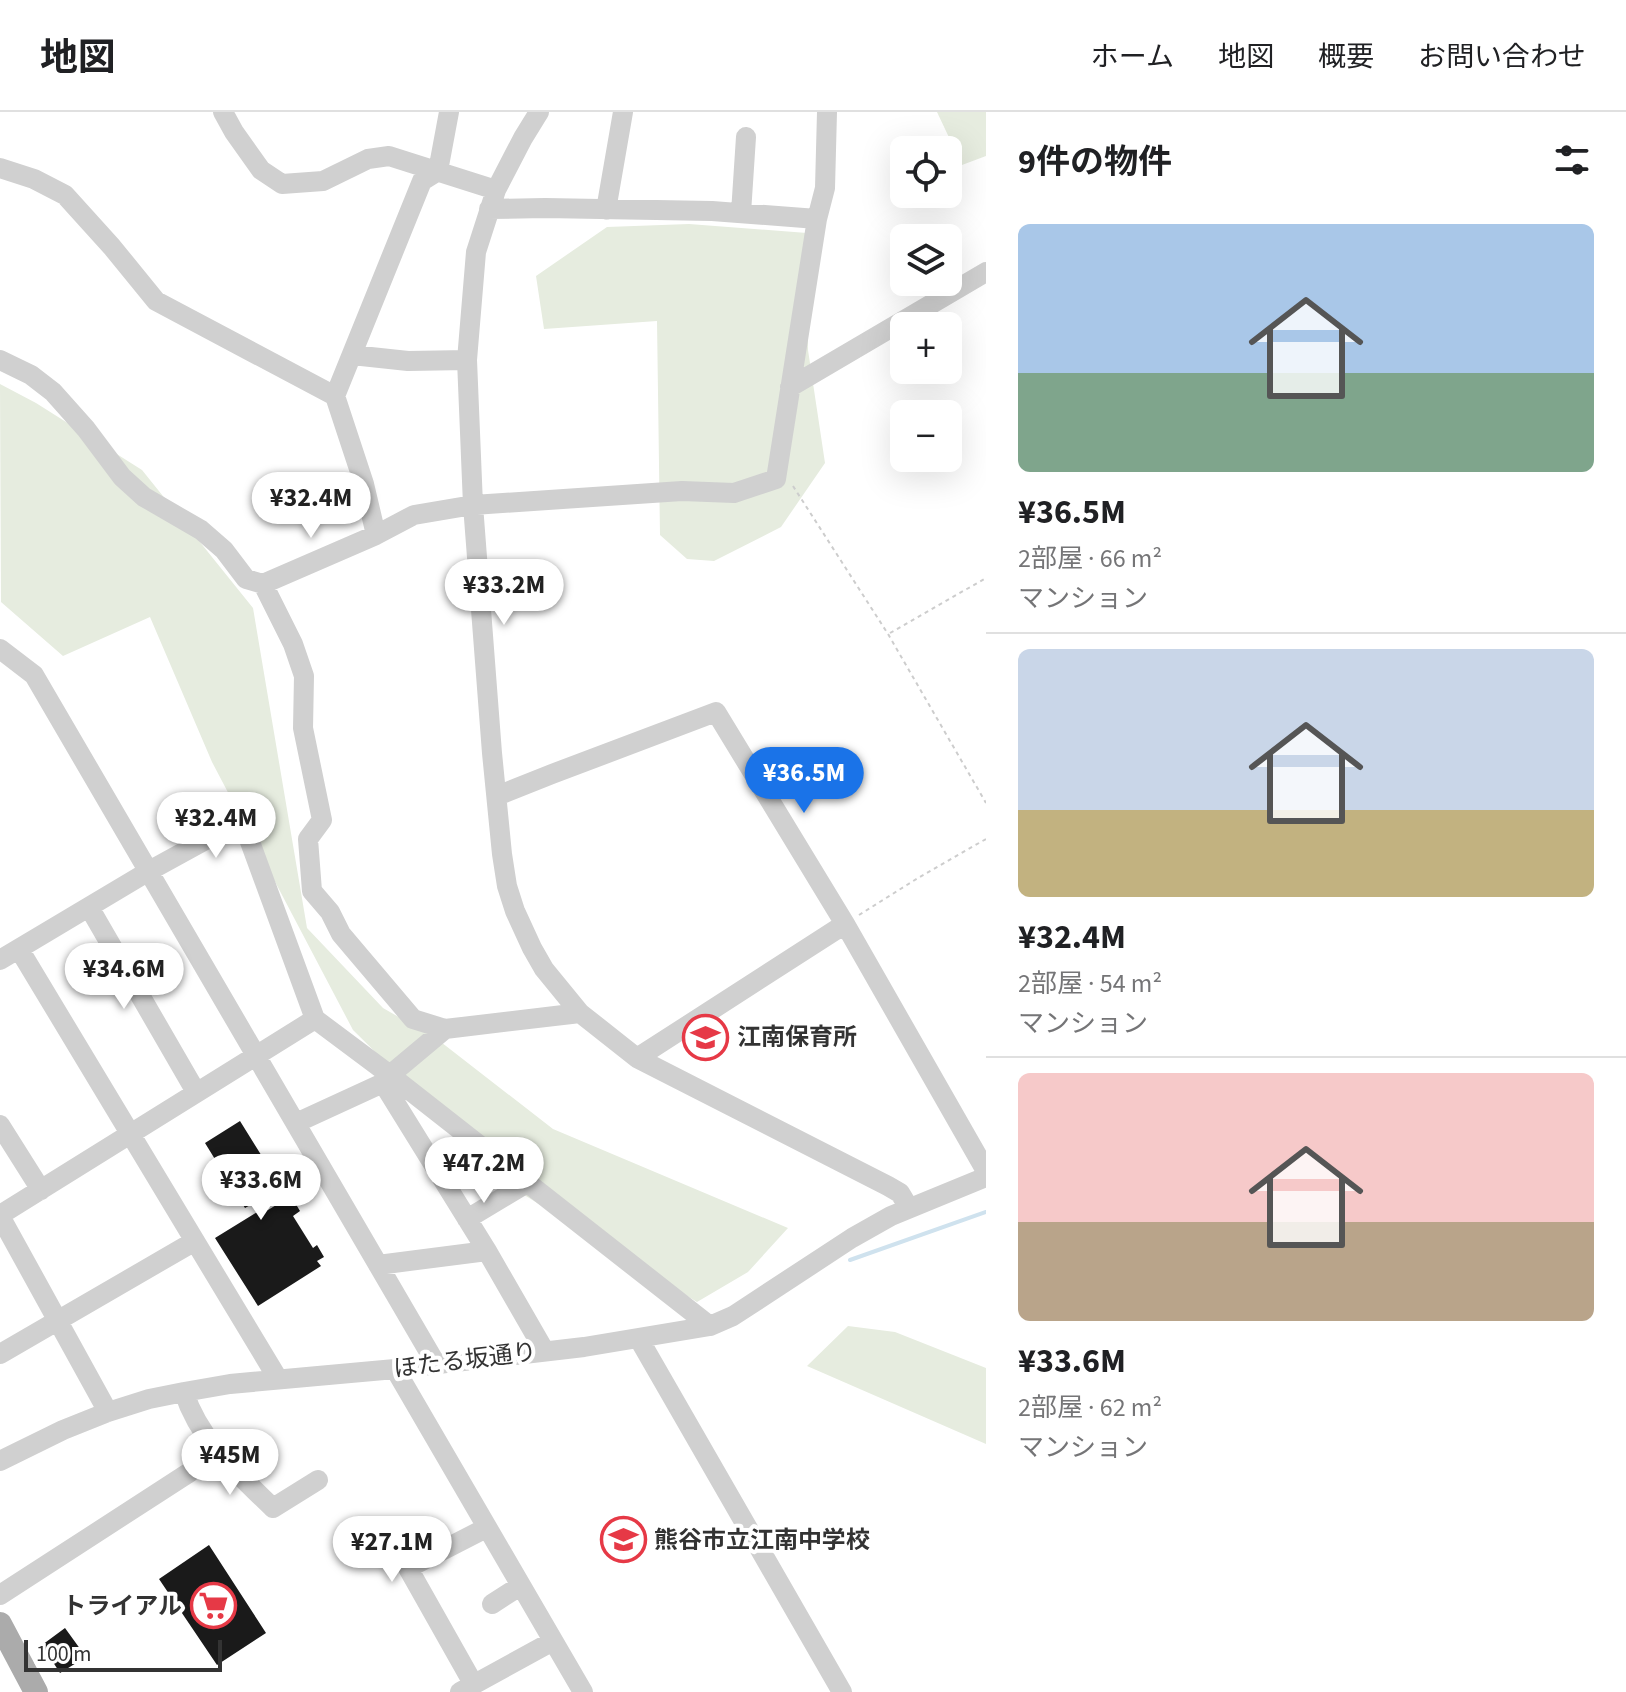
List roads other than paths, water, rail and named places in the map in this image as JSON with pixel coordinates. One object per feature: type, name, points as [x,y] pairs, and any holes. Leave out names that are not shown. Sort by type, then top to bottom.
[{"type":"main road","points":[[0,1624],[8,1657],[36,1692]]},
{"type":"street","points":[[223,112],[261,170],[282,184],[323,181],[368,159],[389,156],[438,171],[493,199],[545,208],[712,211],[817,219]]},
{"type":"street","points":[[376,535],[364,484],[335,396],[422,181],[438,171],[449,112]]},
{"type":"street","points":[[539,112],[493,199],[476,252],[467,360],[473,505],[492,753],[502,854],[515,911],[544,969],[580,1013],[637,1058],[888,1186],[900,1193],[909,1208]]},
{"type":"street","points":[[606,210],[623,112]]},
{"type":"street","points":[[0,360],[31,375],[53,392],[122,477],[144,497],[201,530],[224,550],[246,579],[263,584],[414,515],[473,505],[682,491],[734,493],[776,479],[817,219],[825,188],[827,112]]},
{"type":"street","points":[[741,213],[746,137]]},
{"type":"street","points":[[0,168],[34,179],[65,195],[156,301],[335,396]]},
{"type":"street","points":[[790,387],[986,272]]},
{"type":"street","points":[[352,355],[408,361],[467,360]]},
{"type":"street","points":[[263,584],[293,644],[304,676],[303,728],[322,820],[308,839],[312,891],[330,912],[341,934],[413,1019],[445,1029],[580,1013]]},
{"type":"street","points":[[0,649],[34,675],[436,1364]]},
{"type":"street","points":[[497,796],[716,712],[845,924],[986,1171]]},
{"type":"street","points":[[0,960],[149,871],[242,820],[315,1019],[386,1079],[527,1183],[710,1326]]},
{"type":"street","points":[[89,907],[196,1092]]},
{"type":"street","points":[[637,1058],[845,924]]},
{"type":"street","points":[[19,949],[278,1379]]},
{"type":"street","points":[[108,1412],[0,1216],[315,1019]]},
{"type":"street","points":[[296,1123],[386,1079],[445,1029]]},
{"type":"street","points":[[386,1079],[544,1350]]},
{"type":"street","points":[[0,1125],[41,1190]]},
{"type":"street","name":"ほたる坂通り","points":[[0,1461],[108,1412],[184,1392],[230,1384],[395,1369],[639,1339],[710,1326],[733,1316],[891,1216],[986,1177]]},
{"type":"street","points":[[467,1219],[527,1183]]},
{"type":"street","points":[[0,1354],[195,1241]]},
{"type":"street","points":[[378,1265],[487,1251]]},
{"type":"street","points":[[639,1339],[842,1692]]},
{"type":"street","points":[[395,1369],[583,1692]]},
{"type":"street","points":[[184,1392],[189,1407],[217,1452],[273,1508],[318,1480]]},
{"type":"street","points":[[0,1595],[217,1452]]},
{"type":"street","points":[[486,1528],[408,1568],[478,1687],[553,1641]]},
{"type":"street","points":[[492,1604],[520,1586]]},
{"type":"waterway","points":[[850,1260],[986,1212]]},
{"type":"place","name":"江南保育所","points":[[706,1037]]},
{"type":"place","name":"熊谷市立江南中学校","points":[[623,1540]]},
{"type":"place","name":"トライアル","points":[[213,1606]]}]
